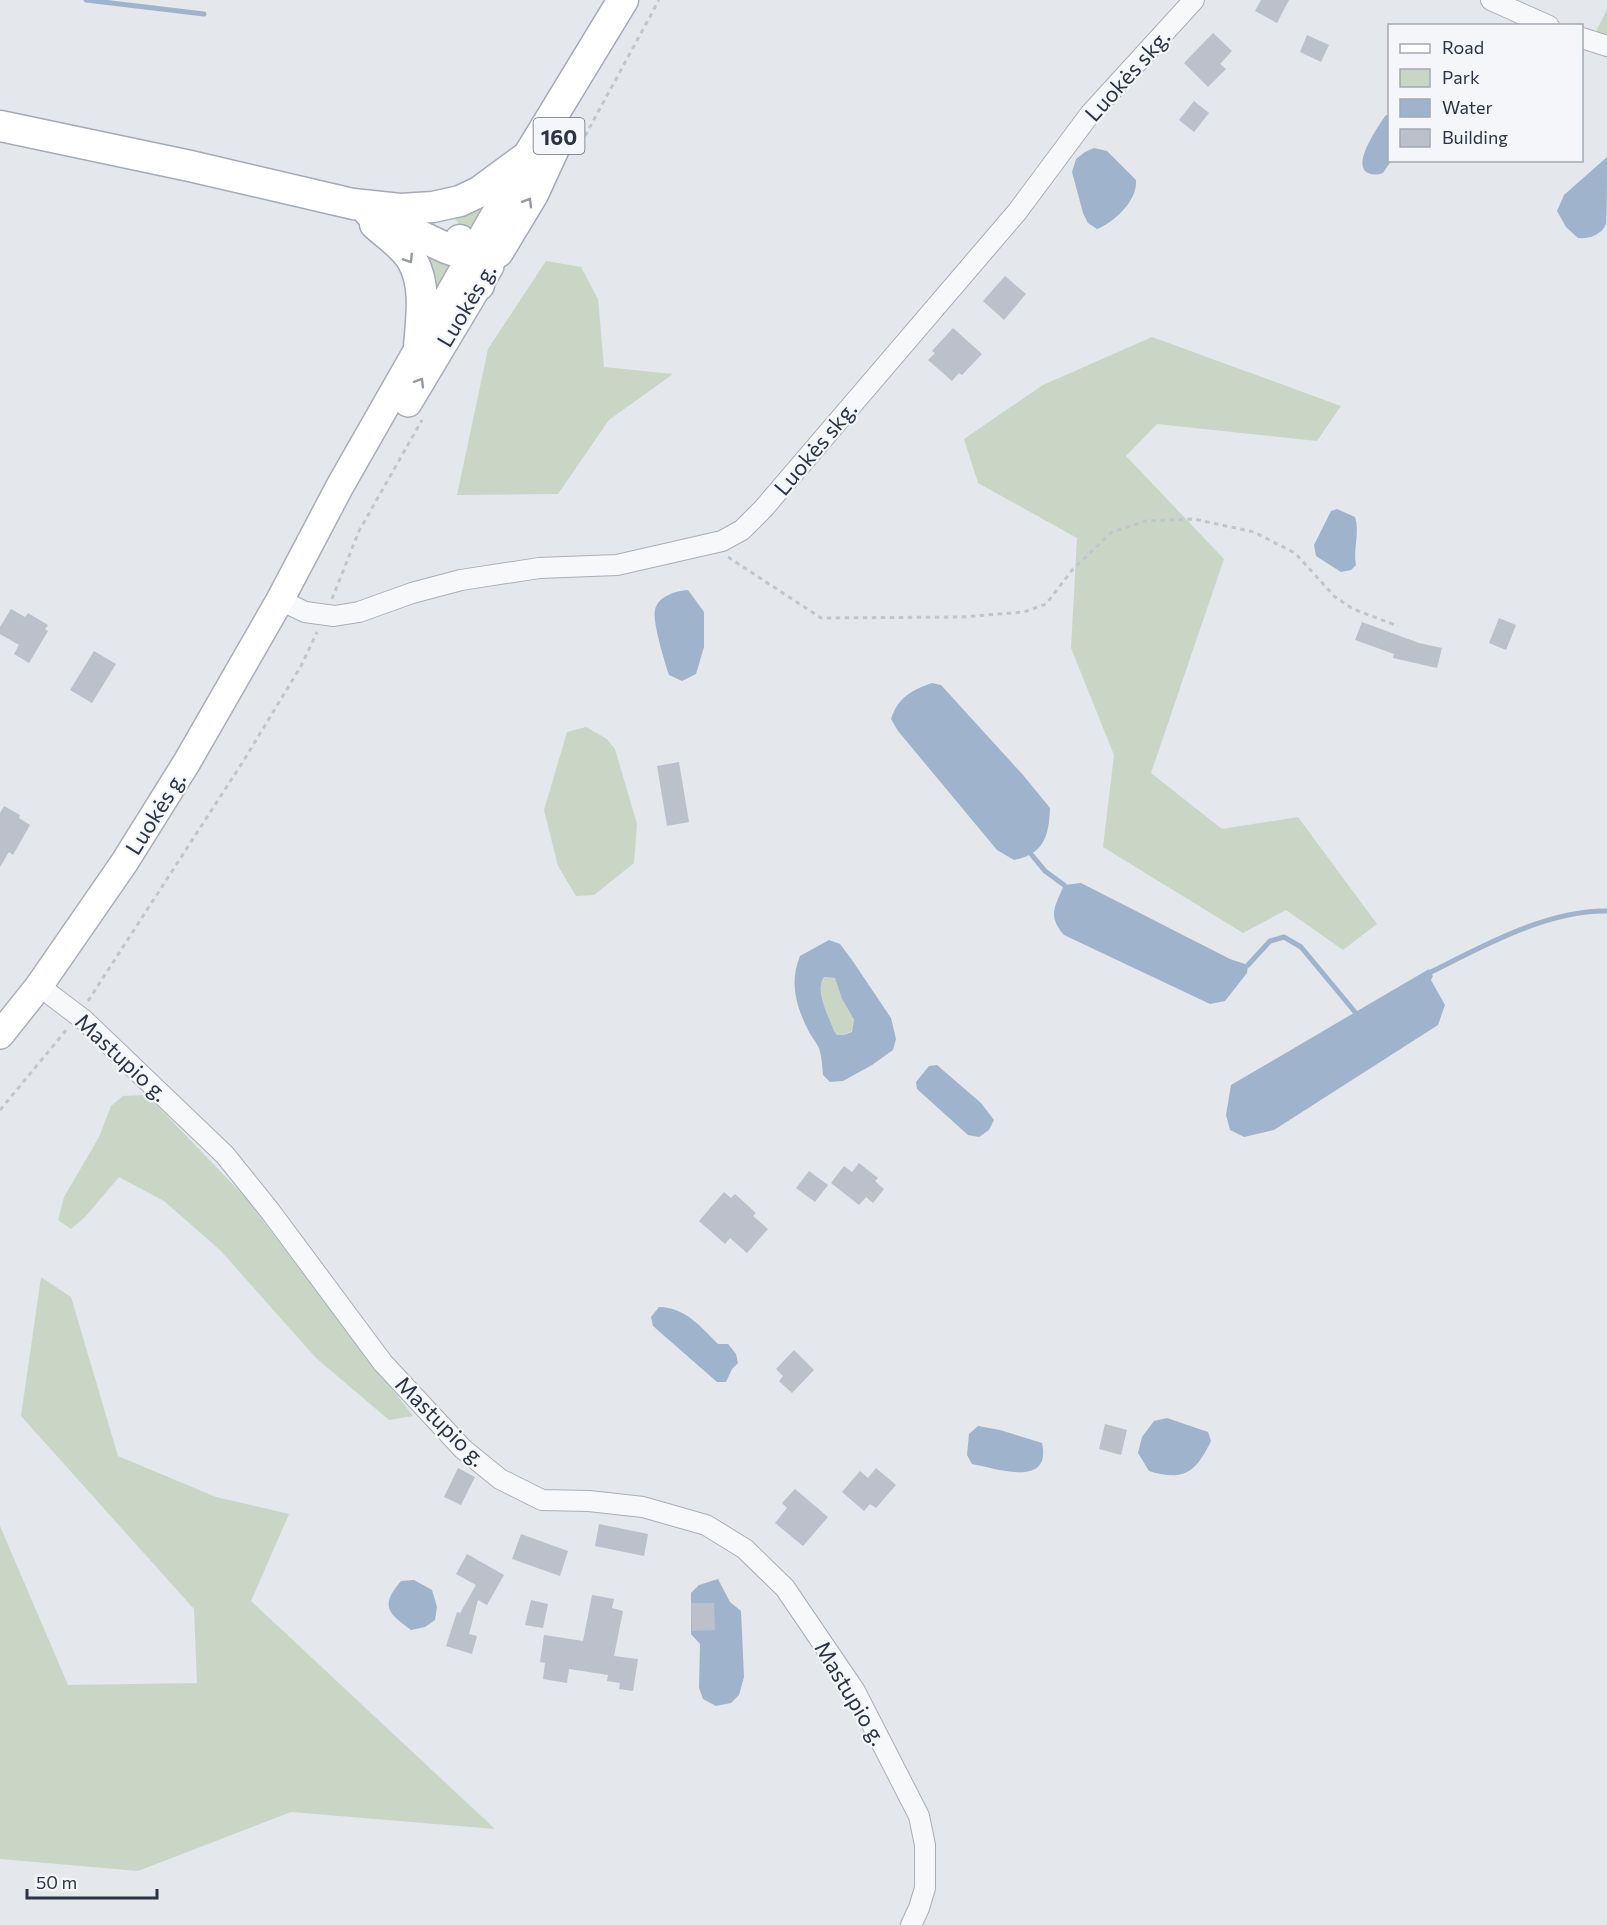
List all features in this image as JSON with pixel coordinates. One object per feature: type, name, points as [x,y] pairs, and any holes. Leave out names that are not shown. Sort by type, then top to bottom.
[{"type":"main road","name":"Luokės g.","points":[[484,254],[528,156],[619,8]]},
{"type":"main road","name":"Luokės g.","points":[[0,1035],[39,986],[124,863],[187,762],[286,590],[340,486],[419,347],[484,254],[533,194],[619,8]]},
{"type":"main road","name":"160","points":[[0,126],[190,166],[353,204],[400,209],[433,207],[460,201],[480,192],[528,156]]},
{"type":"main road","name":"160","points":[[353,204],[446,248],[484,254]]},
{"type":"main road","name":"160","points":[[353,204],[412,259],[420,280],[422,304],[419,347]]},
{"type":"main road","name":"160","points":[[400,209],[431,218],[448,226],[464,245],[484,254]]},
{"type":"main road","name":"160","points":[[478,285],[484,254]]},
{"type":"main road","name":"Luokės g.","points":[[286,590],[353,494],[478,285]]},
{"type":"street","name":"Luokės skg.","points":[[286,590],[305,612],[325,616],[359,612],[412,593],[461,580],[539,568],[617,566],[722,541],[742,530],[763,509],[1017,212],[1090,114],[1194,0]]},
{"type":"street","points":[[1491,0],[1545,24]]},
{"type":"street","points":[[1583,39],[1607,46]]},
{"type":"street","name":"Mastupio g.","points":[[39,986],[78,1015],[225,1155],[383,1363],[463,1449],[501,1479],[542,1500],[589,1501],[643,1507],[706,1525],[745,1549],[785,1588],[855,1691],[919,1816],[925,1845],[925,1888],[920,1908],[911,1925]]},
{"type":"path","points":[[581,144],[659,0]]},
{"type":"path","points":[[0,1110],[78,1015],[244,759],[300,666],[325,616],[359,531],[424,416]]},
{"type":"path","points":[[709,544],[821,618],[962,617],[1024,612],[1046,604],[1073,570],[1112,532],[1146,521],[1194,519],[1254,532],[1295,553],[1335,597],[1353,609],[1398,626]]},
{"type":"green space","points":[[1607,9],[1607,57],[1591,42]]},
{"type":"green space","points":[[492,193],[469,237],[452,216]]},
{"type":"green space","points":[[414,248],[458,261],[430,306]]},
{"type":"green space","points":[[546,261],[581,267],[598,299],[604,367],[673,374],[609,420],[558,494],[457,495],[488,349]]},
{"type":"green space","points":[[1152,337],[1341,406],[1317,441],[1157,424],[1126,456],[1224,559],[1151,773],[1222,829],[1298,817],[1377,924],[1343,950],[1286,910],[1243,933],[1103,847],[1114,755],[1071,648],[1077,538],[978,483],[964,439],[1043,385]]},
{"type":"green space","points":[[586,727],[607,739],[615,749],[637,824],[634,863],[594,895],[576,896],[558,866],[544,810],[567,732]]},
{"type":"green space","points":[[824,977],[835,978],[842,999],[854,1021],[852,1031],[844,1035],[837,1035],[834,1031],[823,1004],[821,983]]},
{"type":"green space","points":[[147,1095],[244,1196],[413,1416],[389,1420],[316,1358],[221,1251],[164,1201],[119,1177],[85,1217],[71,1229],[58,1220],[64,1197],[99,1137],[111,1106],[123,1096]]},
{"type":"green space","points":[[41,1277],[71,1297],[118,1456],[216,1497],[289,1514],[251,1601],[495,1829],[291,1812],[138,1871],[0,1859],[0,1526],[68,1685],[197,1683],[194,1609],[21,1416]]},
{"type":"water","points":[[1388,114],[1388,162],[1390,162],[1383,173],[1370,174],[1364,168],[1364,154]]},
{"type":"water","points":[[1094,148],[1107,151],[1136,180],[1133,196],[1125,208],[1114,219],[1097,229],[1088,223],[1083,213],[1072,172],[1076,159]]},
{"type":"water","points":[[1607,157],[1606,224],[1595,236],[1578,238],[1566,227],[1557,211],[1564,195]]},
{"type":"water","points":[[1337,509],[1355,517],[1357,529],[1356,565],[1351,570],[1341,572],[1316,556],[1314,545],[1331,511]]},
{"type":"water","points":[[688,590],[704,612],[704,647],[696,674],[682,681],[669,675],[659,642],[655,610],[664,598],[673,593]]},
{"type":"water","points":[[932,683],[941,685],[1050,808],[1046,835],[1043,842],[1032,853],[1014,860],[997,850],[898,731],[891,719],[898,705],[907,695]]},
{"type":"water","points":[[1081,883],[1230,959],[1248,965],[1247,973],[1225,1001],[1210,1004],[1064,935],[1056,922],[1054,911],[1064,885]]},
{"type":"water","points":[[829,940],[840,944],[891,1018],[896,1039],[893,1050],[843,1081],[830,1082],[823,1075],[819,1048],[804,1022],[796,994],[795,976],[800,956]],"holes":[[[824,977],[835,978],[842,999],[854,1020],[852,1032],[844,1035],[837,1035],[834,1031],[821,996],[821,983]]]},
{"type":"water","points":[[1429,969],[1433,976],[1431,980],[1445,1005],[1438,1025],[1274,1130],[1244,1137],[1230,1130],[1226,1115],[1231,1085]]},
{"type":"water","points":[[937,1065],[981,1103],[994,1120],[989,1130],[979,1137],[968,1135],[917,1089],[916,1082],[929,1066]]},
{"type":"water","points":[[659,1307],[685,1314],[718,1344],[728,1344],[736,1354],[738,1363],[732,1369],[726,1382],[717,1382],[653,1326],[651,1317]]},
{"type":"water","points":[[1167,1418],[1208,1432],[1211,1441],[1194,1467],[1180,1475],[1149,1471],[1138,1453],[1142,1437],[1154,1421]]},
{"type":"water","points":[[978,1426],[1042,1443],[1043,1457],[1039,1466],[1030,1471],[1019,1472],[972,1464],[967,1455],[969,1434]]},
{"type":"water","points":[[718,1579],[730,1602],[741,1611],[744,1677],[739,1695],[731,1703],[716,1706],[703,1699],[699,1688],[700,1644],[691,1634],[691,1593],[699,1585]]},
{"type":"water","points":[[414,1580],[432,1590],[437,1607],[435,1620],[425,1627],[411,1630],[396,1618],[389,1608],[389,1603],[390,1597],[401,1581]]},
{"type":"building","points":[[1261,0],[1289,0],[1277,23],[1255,11]]},
{"type":"building","points":[[1213,33],[1232,51],[1220,64],[1226,69],[1208,87],[1184,63]]},
{"type":"building","points":[[1307,35],[1329,45],[1321,62],[1300,52]]},
{"type":"building","points":[[1194,101],[1209,113],[1194,132],[1179,120]]},
{"type":"building","points":[[1005,276],[1026,294],[1004,320],[983,301]]},
{"type":"building","points":[[953,328],[982,354],[962,375],[959,373],[952,381],[928,360],[935,353],[932,351]]},
{"type":"building","points":[[11,609],[25,617],[28,613],[48,625],[45,629],[48,631],[29,663],[14,654],[19,645],[0,634],[0,627]]},
{"type":"building","points":[[1499,618],[1516,625],[1506,650],[1489,643]]},
{"type":"building","points":[[1362,622],[1419,643],[1442,648],[1437,668],[1393,658],[1394,654],[1355,640]]},
{"type":"building","points":[[94,651],[116,664],[92,703],[70,690]]},
{"type":"building","points":[[679,762],[689,822],[667,826],[657,766]]},
{"type":"building","points":[[4,806],[20,815],[19,818],[30,825],[13,855],[9,852],[0,867],[0,813]]},
{"type":"building","points":[[859,1163],[878,1178],[875,1181],[884,1189],[873,1203],[866,1197],[859,1205],[831,1183],[844,1166],[852,1172]]},
{"type":"building","points":[[809,1171],[828,1185],[815,1202],[796,1188]]},
{"type":"building","points":[[724,1192],[731,1198],[735,1194],[756,1213],[753,1216],[768,1229],[747,1253],[730,1238],[725,1244],[699,1221]]},
{"type":"building","points":[[794,1350],[814,1370],[792,1393],[779,1381],[783,1376],[776,1369]]},
{"type":"building","points":[[1105,1424],[1127,1430],[1121,1455],[1099,1449]]},
{"type":"building","points":[[458,1468],[475,1477],[461,1505],[444,1497]]},
{"type":"building","points":[[876,1468],[896,1485],[876,1508],[870,1504],[864,1511],[842,1492],[860,1471],[868,1478]]},
{"type":"building","points":[[795,1489],[828,1517],[803,1546],[775,1523],[787,1508],[782,1503]]},
{"type":"building","points":[[599,1524],[648,1534],[644,1556],[595,1546]]},
{"type":"building","points":[[521,1534],[568,1551],[560,1576],[512,1559]]},
{"type":"building","points":[[467,1554],[504,1575],[487,1605],[478,1600],[469,1634],[477,1636],[472,1654],[446,1646],[457,1612],[460,1613],[476,1585],[456,1574]]},
{"type":"building","points":[[592,1595],[614,1599],[612,1608],[623,1611],[614,1656],[638,1659],[633,1691],[619,1689],[620,1683],[607,1681],[608,1675],[569,1669],[567,1683],[543,1679],[545,1663],[540,1662],[544,1635],[583,1641]]},
{"type":"building","points":[[531,1600],[548,1604],[543,1628],[525,1625]]},
{"type":"building","points":[[691,1603],[714,1603],[715,1630],[692,1631]]},
{"type":"waterway","points":[[86,0],[204,14]]},
{"type":"waterway","points":[[1031,854],[1045,871],[1064,885]]},
{"type":"waterway","points":[[1431,972],[1516,931],[1539,923],[1584,912],[1607,911]]},
{"type":"waterway","points":[[1248,965],[1270,941],[1284,937],[1301,947],[1355,1012]]}]
